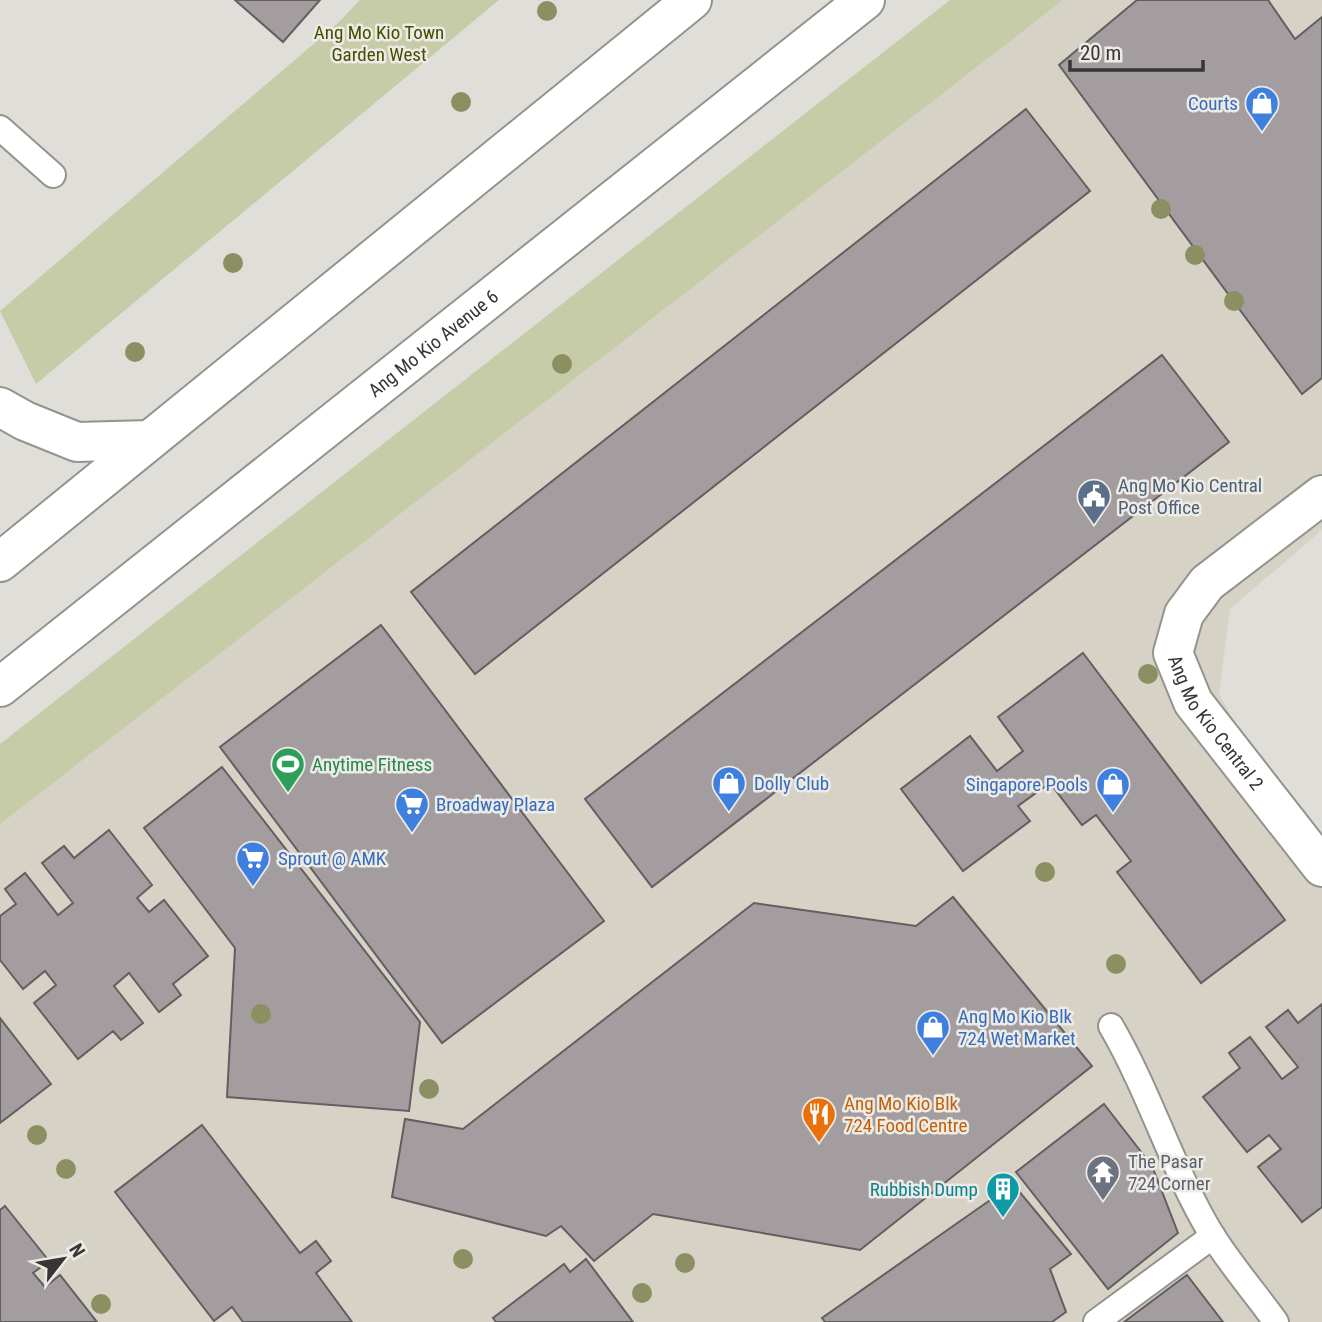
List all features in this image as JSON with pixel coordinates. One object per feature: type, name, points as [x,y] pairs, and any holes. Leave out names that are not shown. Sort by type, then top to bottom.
[{"type":"main road","points":[[0,562],[692,0]]},
{"type":"main road","name":"Ang Mo Kio Avenue 6","points":[[0,687],[865,0]]},
{"type":"main road","points":[[0,407],[25,421],[77,442],[150,440]]},
{"type":"main road","name":"Ang Mo Kio Central 2","points":[[1322,495],[1207,583],[1184,614],[1172,653],[1193,702],[1322,866]]},
{"type":"lane","points":[[0,128],[53,175]]},
{"type":"lane","points":[[1111,1026],[1213,1236],[1276,1322]]},
{"type":"lane","points":[[1096,1322],[1213,1236]]},
{"type":"shaded area","points":[[985,0],[1322,0],[1322,530],[1230,609],[1219,694],[1322,879],[1322,1322],[0,1322],[0,768]]},
{"type":"green space","name":"Ang Mo Kio Town Garden West","points":[[360,0],[499,0],[36,384],[0,311],[337,24]]},
{"type":"green space","points":[[950,0],[1063,0],[0,824],[0,744]]},
{"type":"building","points":[[235,0],[320,0],[283,42]]},
{"type":"building","points":[[1137,0],[1268,0],[1295,39],[1322,17],[1322,378],[1302,394],[1059,65]]},
{"type":"building","points":[[1026,109],[1090,191],[475,674],[411,592]]},
{"type":"building","points":[[1162,355],[1229,442],[652,887],[585,799]]},
{"type":"building","name":"Broadway Plaza","points":[[381,625],[604,921],[442,1043],[220,747]]},
{"type":"building","points":[[1083,653],[1285,920],[1201,983],[1117,872],[1131,861],[1096,815],[1082,825],[1050,783],[1018,806],[1030,821],[963,871],[901,789],[970,736],[997,771],[1023,751],[998,717]]},
{"type":"building","name":"Sprout @ AMK","points":[[222,767],[420,1022],[409,1111],[227,1097],[235,948],[144,828]]},
{"type":"building","points":[[109,830],[152,885],[137,898],[149,912],[164,900],[208,956],[173,984],[181,995],[159,1012],[129,973],[114,986],[143,1023],[121,1040],[113,1031],[78,1059],[34,1003],[56,985],[45,971],[23,989],[0,960],[0,916],[16,904],[5,889],[25,873],[58,915],[73,903],[42,863],[64,846],[74,858]]},
{"type":"building","points":[[953,897],[1092,1066],[860,1250],[653,1214],[594,1261],[561,1226],[546,1236],[392,1197],[405,1119],[463,1129],[754,903],[916,926]]},
{"type":"building","points":[[1322,1004],[1322,1207],[1302,1222],[1258,1167],[1281,1149],[1269,1135],[1247,1152],[1203,1097],[1240,1068],[1229,1053],[1250,1037],[1282,1079],[1298,1067],[1266,1027],[1288,1010],[1298,1023]]},
{"type":"building","points":[[0,1018],[51,1084],[0,1123]]},
{"type":"building","name":"The Pasar 724 Corner","points":[[1104,1104],[1152,1166],[1178,1233],[1108,1289],[1016,1172]]},
{"type":"building","points":[[202,1125],[300,1253],[316,1241],[331,1261],[316,1273],[352,1322],[243,1322],[232,1307],[214,1321],[115,1192]]},
{"type":"building","name":"Rubbish Dump","points":[[1013,1184],[1071,1254],[1050,1269],[1066,1312],[1052,1322],[825,1322],[822,1318]]},
{"type":"building","points":[[5,1206],[49,1261],[33,1273],[45,1287],[60,1275],[97,1322],[0,1322],[0,1210]]},
{"type":"building","points":[[586,1259],[633,1322],[496,1322],[493,1318],[564,1264],[570,1272]]},
{"type":"building","points":[[1187,1275],[1223,1322],[1124,1322]]},
{"type":"place","name":"Courts","points":[[1262,133]]},
{"type":"place","name":"Ang Mo Kio Central Post Office","points":[[1094,526]]},
{"type":"place","name":"Anytime Fitness","points":[[288,794]]},
{"type":"place","name":"Dolly Club","points":[[729,813]]},
{"type":"place","name":"Singapore Pools","points":[[1113,814]]},
{"type":"place","name":"Broadway Plaza","points":[[412,834]]},
{"type":"place","name":"Sprout @ AMK","points":[[253,888]]},
{"type":"place","name":"Ang Mo Kio Blk 724 Wet Market","points":[[933,1057]]},
{"type":"place","name":"Ang Mo Kio Blk 724 Food Centre","points":[[819,1144]]},
{"type":"place","name":"The Pasar 724 Corner","points":[[1103,1202]]},
{"type":"place","name":"Rubbish Dump","points":[[1003,1219]]}]
